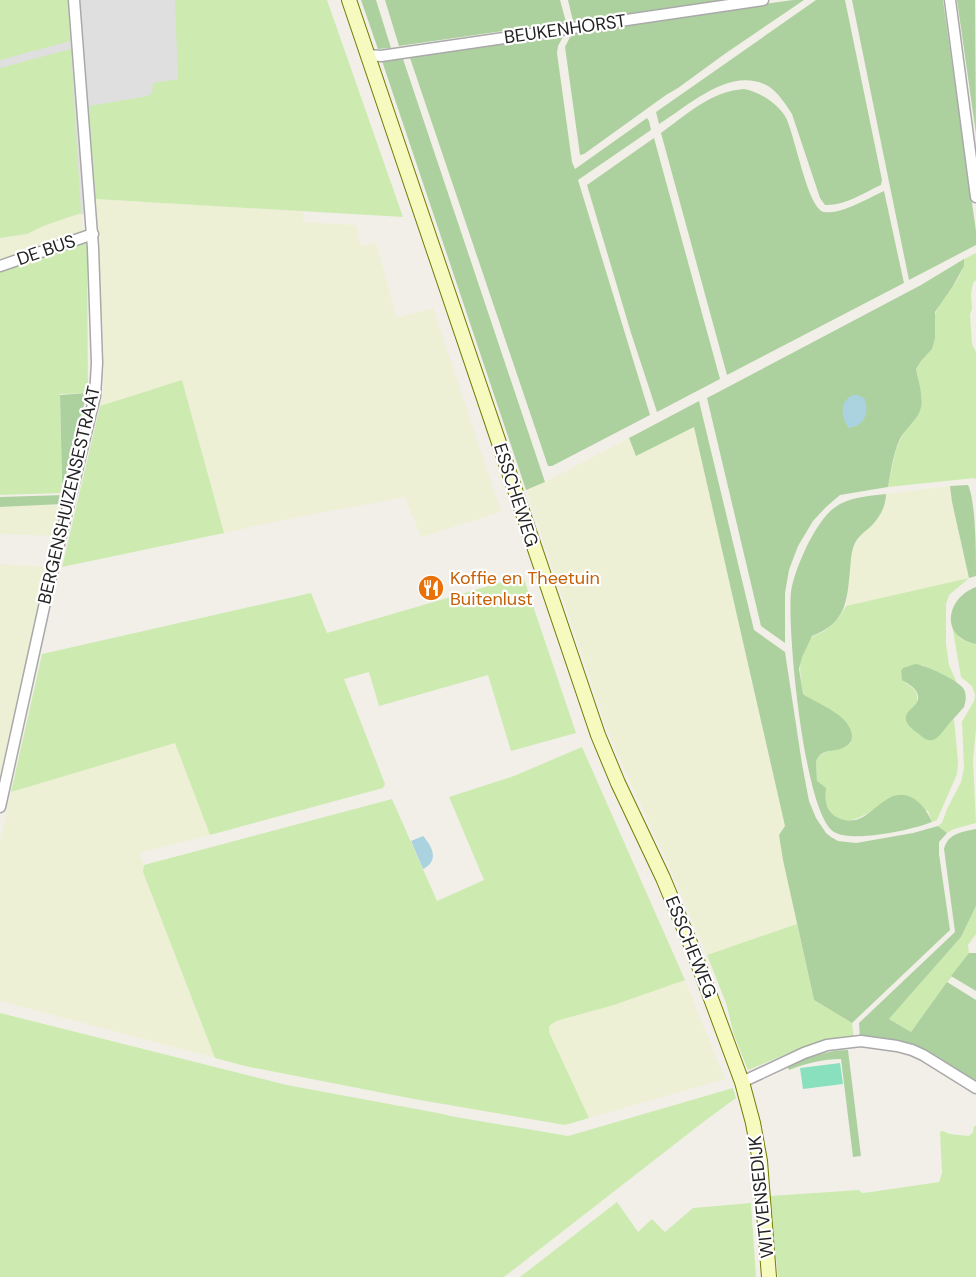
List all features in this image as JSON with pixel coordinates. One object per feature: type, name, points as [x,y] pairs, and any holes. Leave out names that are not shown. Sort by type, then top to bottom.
[{"type":"street","name":"BERGENSHUIZENSESTRAAT","points":[[0,807],[46,598],[95,396],[97,363],[93,234],[74,0]]},
{"type":"street","name":"ESSCHEWEG","points":[[349,0],[594,725],[697,958],[742,1082]]},
{"type":"street","name":"BEUKENHORST","points":[[368,55],[381,56],[763,0]]},
{"type":"street","points":[[950,0],[976,197]]},
{"type":"street","name":"DE BUS","points":[[0,266],[93,234]]},
{"type":"street","points":[[742,1082],[804,1053],[827,1045],[861,1041],[912,1050],[976,1088]]},
{"type":"street","name":"WITVENSEDIJK","points":[[742,1082],[753,1123],[761,1169],[769,1277]]},
{"type":"shaded area","points":[[62,0],[176,0],[185,93],[98,111],[86,214],[0,223],[0,54]]},
{"type":"green space","points":[[0,0],[68,0],[70,41],[0,60]]},
{"type":"green space","points":[[175,0],[327,0],[403,217],[95,199],[89,106],[148,96],[152,93],[153,83],[178,79]]},
{"type":"green space","points":[[361,0],[376,0],[391,48],[378,49]]},
{"type":"green space","points":[[385,0],[560,0],[566,22],[399,46]]},
{"type":"green space","points":[[568,0],[726,0],[573,21]]},
{"type":"green space","points":[[804,0],[580,155],[565,47],[573,31]]},
{"type":"green space","points":[[816,0],[845,0],[882,180],[881,185],[847,201],[832,205],[825,205],[820,198],[792,114],[768,86],[754,81],[725,84],[710,90],[659,124],[656,112]]},
{"type":"green space","points":[[852,0],[943,0],[976,231],[976,245],[909,280]]},
{"type":"green space","points":[[957,0],[975,0],[976,134]]},
{"type":"green space","points":[[565,33],[557,53],[572,162],[575,169],[647,118],[649,121],[651,130],[578,180],[650,415],[548,466],[409,55]]},
{"type":"green space","points":[[71,49],[81,213],[27,234],[0,238],[0,68]]},
{"type":"green space","points":[[402,56],[545,482],[526,490],[381,58]]},
{"type":"green space","points":[[744,89],[767,98],[785,116],[812,198],[824,212],[846,209],[884,191],[904,283],[727,375],[661,133],[710,99]]},
{"type":"green space","points":[[654,138],[720,379],[657,412],[587,185]]},
{"type":"green space","points":[[95,199],[304,211],[303,222],[356,225],[361,246],[376,243],[397,318],[433,308],[501,512],[421,537],[405,497],[224,533],[182,380],[100,406],[103,393],[104,348]]},
{"type":"green space","points":[[81,213],[83,232],[0,260],[0,238],[27,234]]},
{"type":"green space","points":[[87,242],[88,393],[60,394],[62,493],[0,495],[0,272]]},
{"type":"green space","points":[[976,253],[976,280],[973,283],[971,294],[970,315],[972,344],[976,352],[976,480],[975,478],[888,487],[899,442],[922,399],[916,369],[932,349],[935,314],[958,279],[964,259]]},
{"type":"green space","points":[[964,259],[964,266],[935,312],[935,338],[932,349],[916,369],[921,407],[899,441],[888,487],[840,495],[813,521],[798,546],[789,570],[785,593],[785,643],[761,626],[707,398],[921,285]]},
{"type":"green space","points":[[182,380],[224,533],[62,567],[100,406]]},
{"type":"green space","points":[[87,393],[64,483],[62,483],[60,395]]},
{"type":"green space","points":[[699,401],[754,630],[785,652],[802,764],[809,801],[816,818],[826,833],[838,841],[856,843],[938,826],[947,833],[939,842],[939,854],[950,930],[852,1023],[814,1000],[783,860],[779,835],[785,826],[694,427],[636,456],[629,438]]},
{"type":"green space","points":[[694,426],[785,826],[779,835],[797,924],[707,955],[607,729],[526,490],[629,438],[636,455]]},
{"type":"green space","points":[[968,485],[974,515],[976,555],[976,576],[969,578],[950,486]]},
{"type":"green space","points":[[950,486],[969,578],[846,606],[851,554],[862,534],[879,517],[886,502],[886,494]]},
{"type":"green space","points":[[886,494],[885,504],[878,518],[859,537],[854,546],[848,592],[843,610],[832,625],[812,636],[799,669],[803,694],[840,716],[846,722],[852,736],[850,743],[846,746],[823,753],[816,761],[817,781],[826,788],[826,802],[831,813],[840,819],[858,819],[889,798],[903,795],[910,796],[921,804],[932,822],[883,834],[843,835],[834,832],[823,818],[806,758],[795,679],[790,612],[791,592],[796,572],[807,547],[827,515],[846,501]]},
{"type":"green space","points":[[64,495],[62,504],[0,507],[0,497]]},
{"type":"green space","points":[[62,504],[54,536],[0,534],[0,507]]},
{"type":"green space","points":[[0,564],[47,567],[0,775]]},
{"type":"green space","points":[[523,576],[576,733],[511,751],[488,675],[379,706],[369,672],[344,679],[385,784],[383,788],[210,835],[175,743],[11,792],[42,654],[311,593],[327,633]]},
{"type":"green space","points":[[969,578],[949,595],[946,604],[946,644],[949,665],[957,683],[922,665],[901,671],[904,681],[916,692],[917,704],[912,708],[947,725],[954,719],[957,774],[937,820],[932,822],[928,811],[889,798],[868,813],[852,820],[837,817],[830,811],[826,802],[826,793],[817,781],[816,761],[825,752],[848,745],[851,742],[851,736],[849,728],[839,716],[803,694],[800,665],[806,645],[812,637],[834,623],[846,606]]},
{"type":"green space","points":[[976,587],[976,644],[956,634],[951,617],[958,600],[966,592]]},
{"type":"green space","points":[[952,625],[961,638],[976,644],[976,728],[973,760],[976,823],[947,833],[938,826],[942,823],[961,782],[964,768],[962,722],[975,695],[972,686],[961,677]]},
{"type":"green space","points":[[915,664],[948,677],[960,685],[965,692],[964,707],[939,736],[932,740],[924,738],[909,726],[906,720],[907,713],[917,703],[918,696],[914,688],[902,680],[901,671]]},
{"type":"green space","points":[[175,742],[210,835],[139,853],[144,865],[143,872],[215,1058],[0,1001],[0,841],[11,792]]},
{"type":"green space","points":[[582,747],[685,980],[614,1005],[556,1021],[549,1026],[549,1032],[589,1118],[565,1125],[414,1099],[215,1058],[143,872],[144,865],[392,799],[437,901],[484,880],[449,797],[514,776]]},
{"type":"green space","points":[[976,829],[976,906],[961,937],[889,1019],[911,1032],[947,982],[976,1000],[976,1084],[920,1051],[860,1039],[859,1023],[955,932],[944,849],[952,836]]},
{"type":"green space","points":[[976,906],[976,934],[968,945],[969,953],[911,1032],[889,1019],[961,937]]},
{"type":"green space","points":[[797,924],[814,1000],[852,1023],[854,1040],[811,1044],[748,1070],[707,955]]},
{"type":"green space","points":[[969,953],[976,953],[976,991],[951,976]]},
{"type":"green space","points":[[685,980],[725,1079],[589,1118],[548,1026],[556,1021],[614,1005]]},
{"type":"green space","points":[[0,1013],[287,1085],[568,1136],[733,1088],[736,1098],[504,1277],[0,1277]]},
{"type":"green space","points":[[848,1050],[861,1156],[853,1157],[841,1059],[815,1062],[789,1070],[787,1065],[825,1053]]},
{"type":"green space","points":[[840,1063],[843,1084],[803,1089],[800,1068]]},
{"type":"green space","points":[[976,1126],[976,1277],[778,1277],[770,1196],[859,1190],[862,1193],[939,1182],[942,1173],[940,1132],[969,1136]]},
{"type":"green space","points":[[617,1202],[638,1232],[652,1219],[665,1232],[693,1208],[751,1203],[756,1277],[520,1277]]},
{"type":"water","points":[[853,395],[865,399],[866,414],[859,424],[849,428],[844,419],[843,405]]},
{"type":"water","points":[[423,836],[432,849],[433,858],[423,869],[411,841]]},
{"type":"place","name":"Koffie en Theetuin Buitenlust","points":[[431,588]]}]
